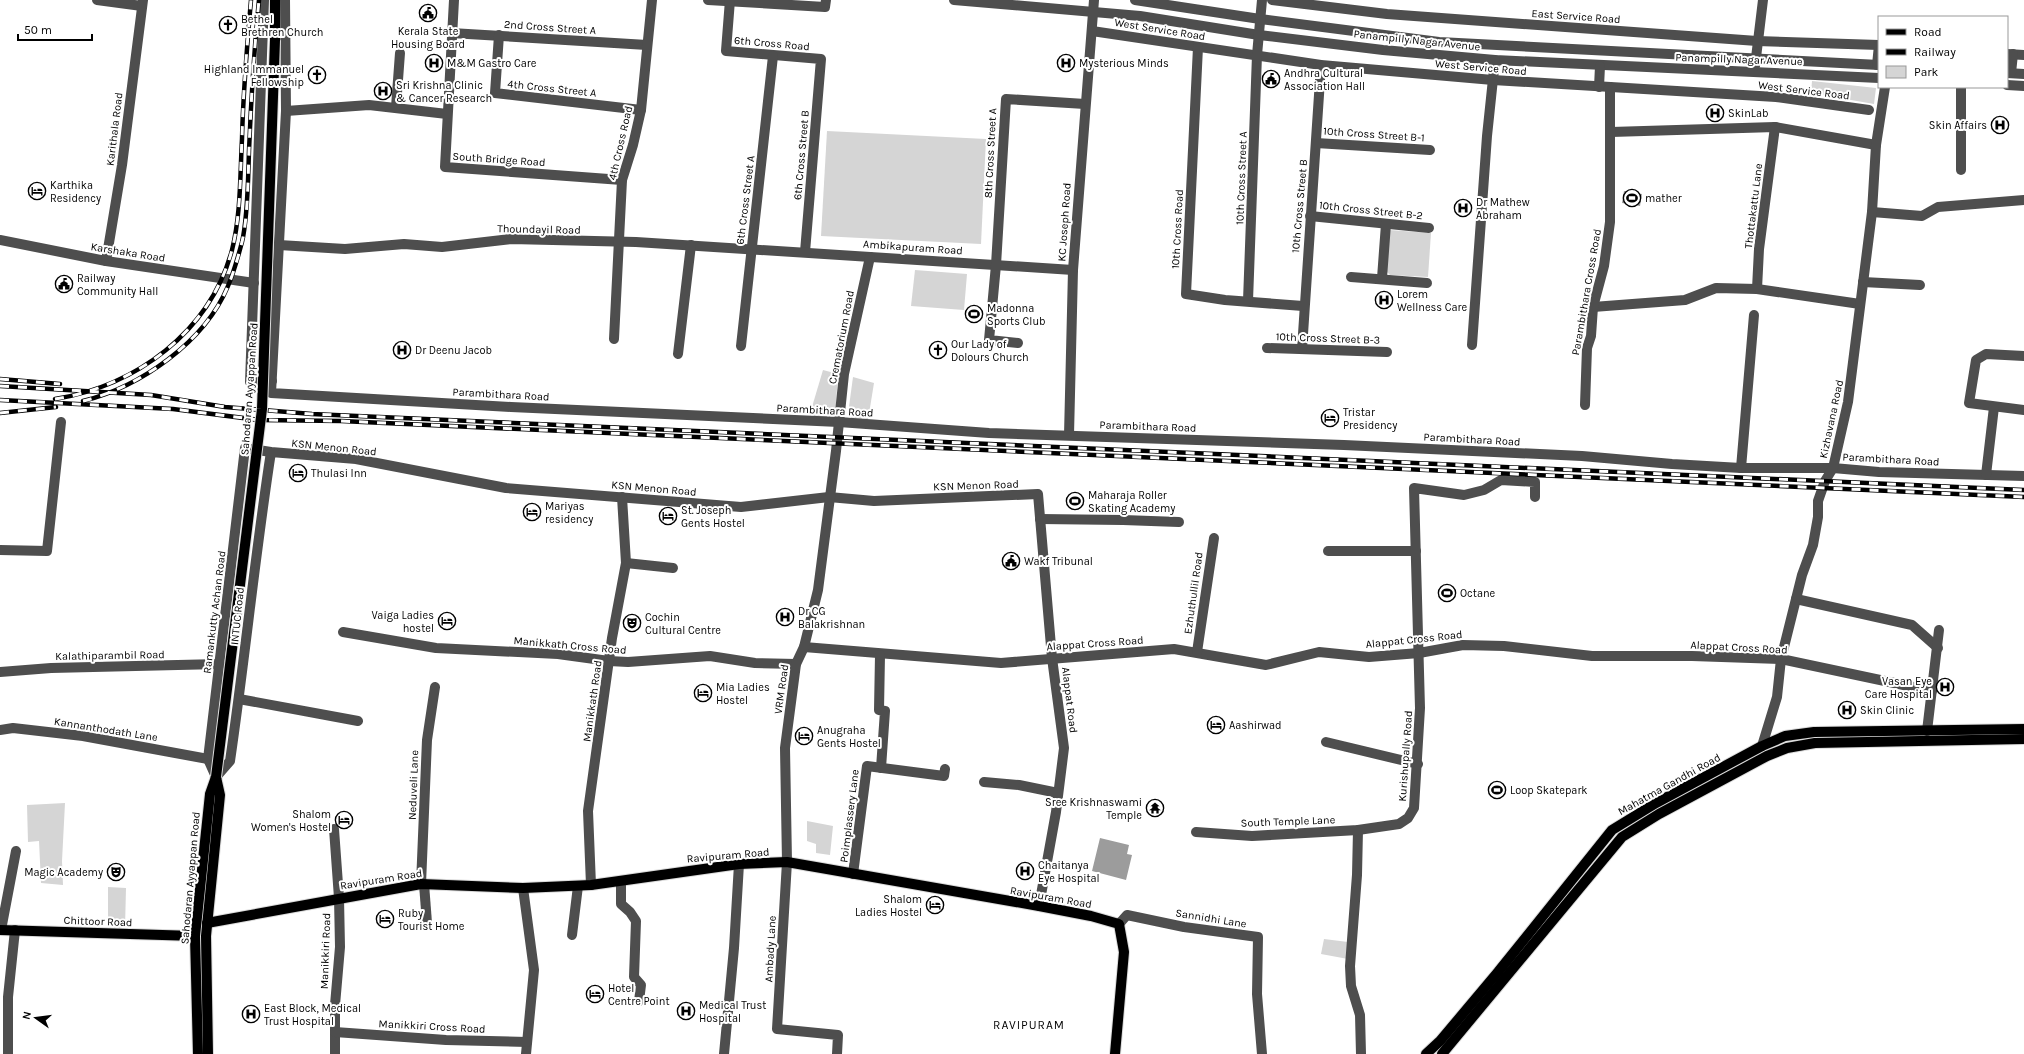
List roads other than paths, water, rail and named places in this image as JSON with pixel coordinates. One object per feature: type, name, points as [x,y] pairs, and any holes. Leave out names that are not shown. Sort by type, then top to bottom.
[{"type":"main road","name":"Sahodaran Ayyappan Road","points":[[198,1054],[195,936],[210,794],[216,777],[262,409],[275,40],[275,0]]},
{"type":"main road","name":"Mahatma Gandhi Road","points":[[1426,1054],[1440,1041],[1498,972],[1612,830],[1656,803],[1762,746],[1785,736],[1814,732],[2024,729]]},
{"type":"main road","name":"Mahatma Gandhi Road","points":[[1442,1054],[1622,837],[1659,814],[1767,756],[1787,748],[1815,743],[2024,739]]},
{"type":"main road","points":[[1762,746],[1767,756]]},
{"type":"main road","name":"Sahodaran Ayyappan Road","points":[[208,1054],[207,923],[220,795],[216,777]]},
{"type":"main road","name":"Ravipuram Road","points":[[207,923],[423,884],[523,888],[578,886],[739,864],[787,862],[1039,906],[1091,916],[1119,924]]},
{"type":"main road","points":[[1116,1054],[1124,952],[1119,924]]},
{"type":"main road","name":"Chittoor Road","points":[[0,930],[195,936]]},
{"type":"street","points":[[97,0],[142,3]]},
{"type":"street","points":[[264,0],[250,382],[272,381],[286,111],[286,0]]},
{"type":"street","points":[[286,111],[369,105],[447,114],[454,0]]},
{"type":"street","name":"4th Cross Road","points":[[614,339],[622,180],[633,145],[641,110],[652,0]]},
{"type":"street","points":[[708,0],[730,0],[825,7],[826,0]]},
{"type":"street","name":"6th Cross Road","points":[[730,0],[726,51],[821,59]]},
{"type":"street","name":"Panampilly Nagar Avenue","points":[[954,0],[1045,4],[1093,12],[1140,16],[1259,35],[1383,50],[1495,60],[1878,78]]},
{"type":"street","name":"KC Joseph Road","points":[[1069,435],[1073,270],[1094,0]]},
{"type":"street","name":"Panampilly Nagar Avenue","points":[[1134,0],[1260,19],[1439,42],[1878,65]]},
{"type":"street","points":[[1257,55],[1262,0]]},
{"type":"street","name":"East Service Road","points":[[1272,0],[1387,14],[1757,41],[1878,45]]},
{"type":"street","points":[[1755,72],[1757,41],[1763,0]]},
{"type":"street","name":"Karithala Road","points":[[106,261],[122,165],[142,3]]},
{"type":"street","name":"West Service Road","points":[[1092,31],[1321,65],[1493,80],[1776,97],[1870,110]]},
{"type":"street","name":"2nd Cross Street A","points":[[451,32],[647,46]]},
{"type":"street","name":"4th Cross Street A","points":[[499,35],[495,93],[641,110]]},
{"type":"street","name":"10th Cross Road","points":[[1198,47],[1186,294],[1303,306]]},
{"type":"street","points":[[396,107],[400,53]]},
{"type":"street","points":[[2024,56],[2010,54],[2009,73],[2024,74]]},
{"type":"street","name":"10th Cross Street A","points":[[1248,301],[1257,55]]},
{"type":"street","name":"6th Cross Street A","points":[[741,346],[773,56]]},
{"type":"street","name":"6th Cross Street B","points":[[805,252],[821,59]]},
{"type":"street","points":[[1472,345],[1487,136],[1495,60]]},
{"type":"street","name":"10th Cross Street B","points":[[1302,348],[1303,306],[1321,65]]},
{"type":"street","points":[[1599,87],[1600,66]]},
{"type":"street","points":[[2008,85],[2024,86]]},
{"type":"street","name":"Parambithara Cross Road","points":[[1585,405],[1587,348],[1592,336],[1593,307],[1604,266],[1610,222],[1610,88]]},
{"type":"street","name":"Kizhavana Road","points":[[1762,746],[1777,697],[1781,659],[1802,575],[1813,545],[1818,517],[1818,501],[1825,481],[1833,468],[1848,402],[1872,212],[1876,145],[1885,88]]},
{"type":"street","points":[[1961,88],[1962,170]]},
{"type":"street","name":"8th Cross Street A","points":[[996,265],[1006,99],[1085,104]]},
{"type":"street","name":"South Bridge Road","points":[[447,114],[445,167],[622,180]]},
{"type":"street","points":[[1611,132],[1775,127],[1876,145]]},
{"type":"street","name":"Thottakattu Lane","points":[[1757,289],[1759,249],[1775,127]]},
{"type":"street","name":"10th Cross Street B-1","points":[[1316,143],[1430,150]]},
{"type":"street","points":[[1872,212],[1922,216],[1938,208],[2024,200]]},
{"type":"street","name":"10th Cross Street B-2","points":[[1310,216],[1429,228]]},
{"type":"street","points":[[1382,278],[1386,224]]},
{"type":"street","name":"Thoundayil Road","points":[[279,246],[345,249],[404,244],[442,247],[511,239],[620,242],[751,249]]},
{"type":"street","name":"Karshaka Road","points":[[0,240],[106,261],[254,282]]},
{"type":"street","points":[[678,354],[691,245]]},
{"type":"street","name":"Ambikapuram Road","points":[[751,249],[1073,270]]},
{"type":"street","name":"Crematorium Road","points":[[836,451],[844,374],[870,257]]},
{"type":"street","points":[[996,265],[989,340],[1018,343]]},
{"type":"street","points":[[1351,277],[1427,282]]},
{"type":"street","points":[[1863,282],[1920,285]]},
{"type":"street","points":[[1593,307],[1685,300],[1716,288],[1757,289],[1860,304]]},
{"type":"street","points":[[1741,468],[1754,315]]},
{"type":"street","name":"10th Cross Street B-3","points":[[1267,348],[1388,352]]},
{"type":"street","points":[[2024,356],[1986,354],[1976,360],[1969,403],[2024,410]]},
{"type":"street","name":"Parambithara Road","points":[[272,381],[271,393],[511,407],[839,422],[989,433],[1551,455],[1741,468],[1833,468],[2024,476]]},
{"type":"street","points":[[1986,475],[1994,407]]},
{"type":"street","points":[[0,550],[47,551],[62,422]]},
{"type":"street","name":"KSN Menon Road","points":[[245,448],[270,452],[356,459],[506,488],[741,507],[829,497],[874,500],[1038,494]]},
{"type":"street","name":"Ramankutty Achan Road","points":[[208,759],[245,448]]},
{"type":"street","name":"VRM Road","points":[[787,862],[785,748],[796,664],[804,647],[818,590],[836,451]]},
{"type":"street","name":"INTUC Road","points":[[216,777],[230,761],[270,452]]},
{"type":"street","name":"Kurishupally Road","points":[[1358,830],[1399,824],[1408,818],[1414,808],[1418,764],[1420,708],[1414,488],[1464,495],[1484,490],[1501,480],[1535,482],[1535,497]]},
{"type":"street","name":"Alappat Road","points":[[1038,494],[1052,658],[1064,748],[1039,906]]},
{"type":"street","name":"Manikkath Road","points":[[591,885],[588,811],[626,563],[622,497]]},
{"type":"street","points":[[1040,519],[1179,522]]},
{"type":"street","name":"Ezhuthullil Road","points":[[1196,652],[1214,538]]},
{"type":"street","points":[[1328,551],[1416,551]]},
{"type":"street","points":[[626,563],[673,568]]},
{"type":"street","points":[[1796,599],[1912,625],[1938,648]]},
{"type":"street","points":[[1927,731],[1939,630]]},
{"type":"street","name":"Manikkath Cross Road","points":[[343,632],[436,648],[558,654],[610,661],[628,662],[710,656],[755,663],[796,664]]},
{"type":"street","name":"Alappat Cross Road","points":[[804,647],[880,655],[1000,663],[1174,649],[1266,665],[1319,652],[1369,657],[1419,653],[1463,645],[1504,646],[1592,656],[1692,656],[1781,659],[1932,691]]},
{"type":"street","points":[[880,655],[879,710],[885,711],[881,768]]},
{"type":"street","name":"Kalathiparambil Road","points":[[0,672],[51,668],[220,664]]},
{"type":"street","name":"Neduveli Lane","points":[[426,923],[423,884],[427,740],[435,687]]},
{"type":"street","points":[[239,699],[358,721]]},
{"type":"street","name":"Kannanthodath Lane","points":[[0,730],[13,728],[83,736],[208,759]]},
{"type":"street","points":[[1326,742],[1418,764]]},
{"type":"street","points":[[208,759],[216,777]]},
{"type":"street","name":"Poimplassery Lane","points":[[853,874],[867,766],[944,773]]},
{"type":"street","points":[[984,782],[1058,793]]},
{"type":"street","name":"Manikkiri Road","points":[[334,829],[339,898],[340,948],[335,1005],[335,1054]]},
{"type":"street","points":[[1358,830],[1357,875],[1350,966],[1352,986],[1360,1015],[1361,1054]]},
{"type":"street","name":"South Temple Lane","points":[[1196,832],[1252,836],[1358,830]]},
{"type":"street","points":[[0,930],[16,850]]},
{"type":"street","name":"Ambady Lane","points":[[787,862],[777,1029],[838,1036],[837,1054]]},
{"type":"street","points":[[724,1054],[734,948],[739,864]]},
{"type":"street","points":[[621,881],[621,904],[630,912],[636,921],[634,977],[641,985],[638,1002]]},
{"type":"street","points":[[572,935],[578,886]]},
{"type":"street","points":[[523,888],[534,970],[526,1054]]},
{"type":"street","name":"Sannidhi Lane","points":[[1119,924],[1127,915],[1184,927],[1258,937],[1257,994],[1262,1054]]},
{"type":"street","points":[[8,1054],[8,997],[15,930]]},
{"type":"street","name":"Manikkiri Cross Road","points":[[335,1032],[446,1040],[527,1042]]},
{"type":"railway","points":[[55,399],[85,392],[114,382],[141,368],[166,350],[188,330],[206,306],[221,279],[232,250],[239,209],[244,86],[251,0]]},
{"type":"railway","points":[[83,401],[126,385],[148,373],[168,359],[204,326],[218,306],[228,286],[234,270],[244,232],[259,0]]},
{"type":"railway","points":[[0,379],[60,384]]},
{"type":"railway","points":[[0,386],[151,395],[225,407],[312,414],[2024,490]]},
{"type":"railway","points":[[0,400],[173,409],[259,420],[341,421],[2024,497]]},
{"type":"railway","points":[[0,413],[56,407]]},
{"type":"place","name":"Kerala State Housing Board","points":[[428,13]]},
{"type":"place","name":"Bethel Brethren Church","points":[[228,25]]},
{"type":"place","name":"M&M Gastro Care","points":[[434,63]]},
{"type":"place","name":"Mysterious Minds","points":[[1066,63]]},
{"type":"place","name":"Highland Immanuel Fellowship","points":[[317,75]]},
{"type":"place","name":"Andhra Cultural Association Hall","points":[[1271,79]]},
{"type":"place","name":"Sri Krishna Clinic & Cancer Research","points":[[383,91]]},
{"type":"place","name":"SkinLab","points":[[1715,113]]},
{"type":"place","name":"Skin Affairs","points":[[2000,125]]},
{"type":"place","name":"Karthika Residency","points":[[37,191]]},
{"type":"place","name":"mather","points":[[1632,198]]},
{"type":"place","name":"Dr Mathew Abraham","points":[[1463,208]]},
{"type":"place","name":"Railway Community Hall","points":[[64,284]]},
{"type":"place","name":"Lorem Wellness Care","points":[[1384,300]]},
{"type":"place","name":"Madonna Sports Club","points":[[974,314]]},
{"type":"place","name":"Dr Deenu Jacob","points":[[402,350]]},
{"type":"place","name":"Our Lady of Dolours Church","points":[[938,350]]},
{"type":"place","name":"Tristar Presidency","points":[[1330,418]]},
{"type":"place","name":"Thulasi Inn","points":[[298,473]]},
{"type":"place","name":"Maharaja Roller Skating Academy","points":[[1075,501]]},
{"type":"place","name":"Mariyas residency","points":[[532,512]]},
{"type":"place","name":"St. Joseph Gents Hostel","points":[[668,516]]},
{"type":"place","name":"Wakf Tribunal","points":[[1011,561]]},
{"type":"place","name":"Octane","points":[[1447,593]]},
{"type":"place","name":"Dr CG Balakrishnan","points":[[785,617]]},
{"type":"place","name":"Vaiga Ladies hostel","points":[[447,621]]},
{"type":"place","name":"Cochin Cultural Centre","points":[[632,623]]},
{"type":"place","name":"Vasan Eye Care Hospital","points":[[1945,687]]},
{"type":"place","name":"Mia Ladies Hostel","points":[[703,693]]},
{"type":"place","name":"Skin Clinic","points":[[1847,710]]},
{"type":"place","name":"Aashirwad","points":[[1216,725]]},
{"type":"place","name":"Anugraha Gents Hostel","points":[[804,736]]},
{"type":"place","name":"Loop Skatepark","points":[[1497,790]]},
{"type":"place","name":"Sree Krishnaswami Temple","points":[[1155,808]]},
{"type":"place","name":"Shalom Women's Hostel","points":[[344,820]]},
{"type":"place","name":"Chaitanya Eye Hospital","points":[[1025,871]]},
{"type":"place","name":"Magic Academy","points":[[116,872]]},
{"type":"place","name":"Shalom Ladies Hostel","points":[[935,905]]},
{"type":"place","name":"Ruby Tourist Home","points":[[385,919]]},
{"type":"place","name":"Hotel Centre Point","points":[[595,994]]},
{"type":"place","name":"Medical Trust Hospital","points":[[686,1011]]},
{"type":"place","name":"East Block, Medical Trust Hospital","points":[[251,1014]]},
{"type":"district","name":"RAVIPURAM","points":[[1029,1025]]}]
